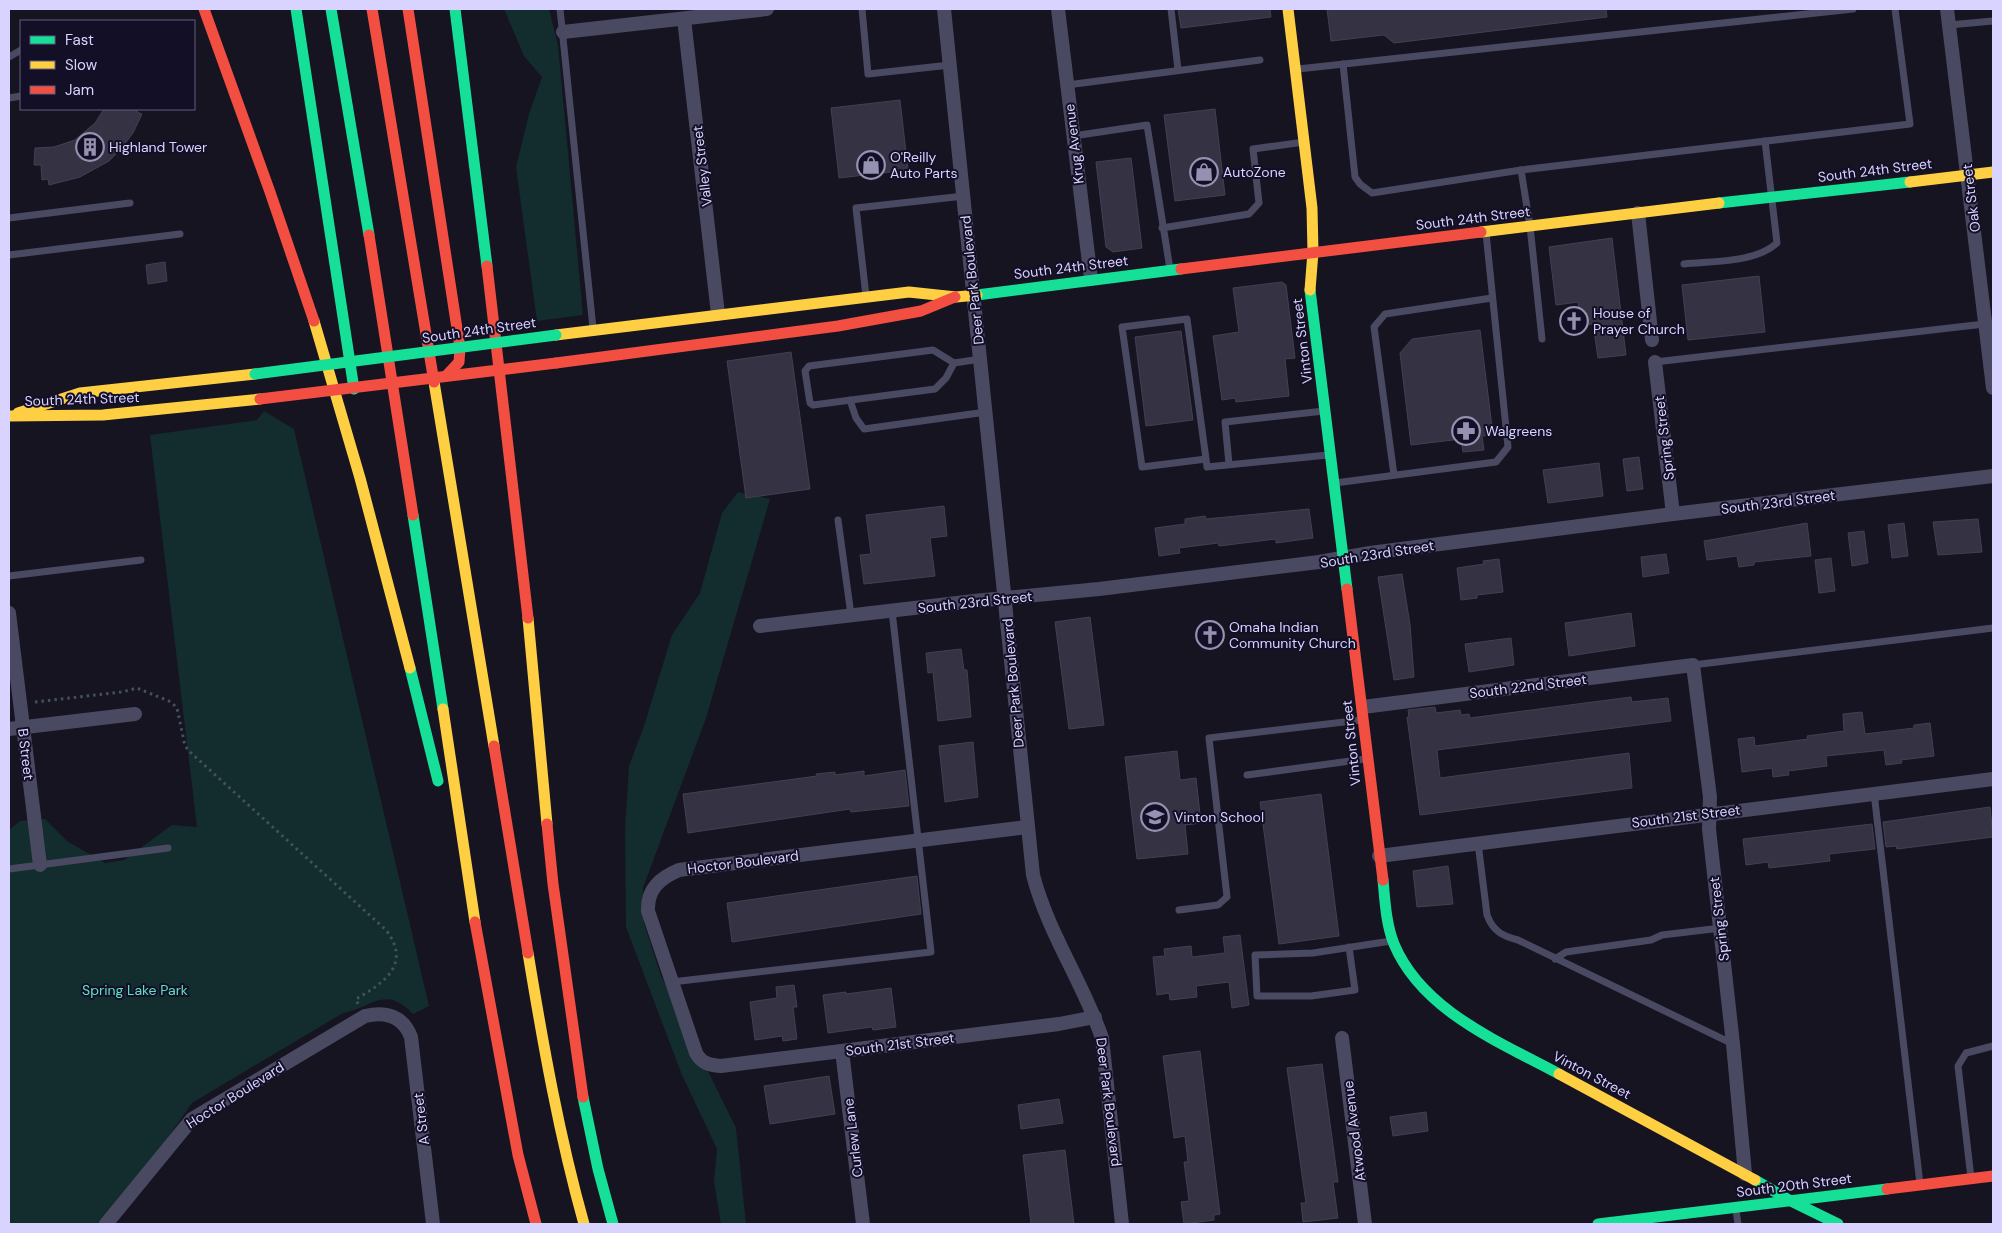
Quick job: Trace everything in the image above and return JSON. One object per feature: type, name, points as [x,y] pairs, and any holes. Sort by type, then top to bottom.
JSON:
[{"type":"main road","points":[[193,9],[241,108]]},
{"type":"main road","points":[[204,9],[241,108],[330,376],[389,586],[442,796]]},
{"type":"main road","points":[[296,9],[354,389]]},
{"type":"main road","points":[[331,9],[390,369],[478,939],[518,1154],[536,1224]]},
{"type":"main road","points":[[372,9],[543,1045],[569,1168],[584,1224]]},
{"type":"main road","points":[[408,9],[460,348],[459,362],[446,376]]},
{"type":"main road","points":[[454,9],[523,560],[553,884],[589,1132],[613,1224]]},
{"type":"main road","name":"Vinton Street","points":[[1288,9],[1312,208],[1313,252],[1310,288],[1379,856],[1392,941],[1398,956],[1449,1011],[1466,1024],[1745,1174],[1789,1200],[1838,1224]]},
{"type":"main road","name":"South 24th Street","points":[[9,416],[47,402],[80,393],[351,362],[718,314],[909,292],[956,297],[974,295],[1313,252],[1993,172]]},
{"type":"main road","name":"South 24th Street","points":[[9,416],[63,418],[118,415],[354,389],[838,326],[921,311],[956,297]]},
{"type":"main road","points":[[446,815],[478,939]]},
{"type":"main road","name":"South 20th Street","points":[[1598,1224],[1632,1222],[1789,1200],[1993,1176]]},
{"type":"street","points":[[563,32],[684,19],[740,10],[766,9]]},
{"type":"street","name":"Deer Park Boulevard","points":[[944,9],[1033,875],[1040,902],[1095,1017],[1106,1058],[1122,1224]]},
{"type":"street","name":"Krug Avenue","points":[[1058,9],[1091,279]]},
{"type":"street","name":"Oak Street","points":[[1947,9],[1968,174],[1990,323],[1993,388]]},
{"type":"street","name":"Valley Street","points":[[684,19],[718,314]]},
{"type":"street","points":[[1638,213],[1652,340]]},
{"type":"street","name":"Spring Street","points":[[1655,362],[1673,514]]},
{"type":"street","name":"South 23rd Street","points":[[760,626],[1118,587],[1673,514],[1993,476]]},
{"type":"street","name":"B Street","points":[[9,613],[19,704],[16,728],[40,865]]},
{"type":"street","name":"Spring Street","points":[[1693,664],[1710,797],[1708,829],[1721,928],[1745,1174]]},
{"type":"street","name":"South 22nd Street","points":[[1363,713],[1693,664]]},
{"type":"street","points":[[16,728],[135,714]]},
{"type":"street","name":"South 21st Street","points":[[1379,856],[1993,779]]},
{"type":"street","name":"Hoctor Boulevard","points":[[705,1064],[696,1054],[648,905],[652,890],[666,876],[679,870],[1027,827]]},
{"type":"street","name":"Hoctor Boulevard","points":[[106,1224],[192,1118],[365,1016],[378,1013],[398,1018]]},
{"type":"street","name":"South 21st Street","points":[[705,1064],[721,1066],[842,1052],[1059,1024],[1095,1017]]},
{"type":"street","name":"A Street","points":[[398,1018],[407,1028],[411,1037],[434,1224]]},
{"type":"street","name":"Atwood Avenue","points":[[1342,1038],[1365,1224]]},
{"type":"street","name":"Curlew Lane","points":[[842,1052],[864,1224]]},
{"type":"lane","points":[[560,9],[593,331]]},
{"type":"lane","points":[[862,9],[868,74],[950,65]]},
{"type":"lane","points":[[1171,9],[1178,70]]},
{"type":"lane","points":[[1295,69],[1853,9]]},
{"type":"lane","points":[[1343,64],[1356,177],[1360,184],[1372,193],[1521,170],[1910,124],[1895,9]]},
{"type":"lane","points":[[1949,25],[1993,21]]},
{"type":"lane","points":[[9,57],[20,51]]},
{"type":"lane","points":[[1067,85],[1260,60]]},
{"type":"lane","points":[[1073,136],[1147,125],[1170,270]]},
{"type":"lane","points":[[1162,228],[1249,214],[1259,203],[1253,148],[1304,142]]},
{"type":"lane","points":[[1684,264],[1739,258],[1768,252],[1777,243],[1765,142]]},
{"type":"lane","points":[[1521,170],[1530,226],[1542,339]]},
{"type":"lane","points":[[866,296],[856,208],[964,196]]},
{"type":"lane","points":[[9,218],[130,203]]},
{"type":"lane","points":[[1334,483],[1496,462],[1508,447],[1486,232]]},
{"type":"lane","points":[[9,255],[180,234]]},
{"type":"lane","points":[[1394,475],[1374,327],[1385,314],[1492,298]]},
{"type":"lane","points":[[1206,459],[1142,467],[1122,327],[1187,319],[1206,459],[1207,467],[1331,454]]},
{"type":"lane","points":[[1655,362],[1990,323]]},
{"type":"lane","points":[[954,362],[946,378],[935,389],[813,405],[810,403],[805,371],[809,366],[933,350],[954,362],[981,359]]},
{"type":"lane","points":[[850,400],[856,418],[864,429],[986,412]]},
{"type":"lane","points":[[1229,464],[1225,422],[1325,411]]},
{"type":"lane","points":[[838,520],[851,615]]},
{"type":"lane","points":[[9,576],[140,560]]},
{"type":"lane","points":[[672,982],[931,952],[892,611]]},
{"type":"lane","points":[[1693,664],[1993,628]]},
{"type":"lane","name":"South 22nd Street","points":[[1179,910],[1218,904],[1227,897],[1209,738],[1363,713]]},
{"type":"lane","points":[[1247,775],[1368,759]]},
{"type":"lane","points":[[1874,793],[1920,1184]]},
{"type":"lane","points":[[1478,843],[1487,915],[1491,926],[1503,936],[1518,940],[1733,1044]]},
{"type":"lane","points":[[9,869],[168,848]]},
{"type":"lane","points":[[1555,958],[1566,952],[1646,941],[1662,935],[1721,928]]},
{"type":"lane","points":[[1349,948],[1355,990],[1296,996],[1257,996],[1256,955],[1294,955],[1392,941]]},
{"type":"lane","points":[[1971,1178],[1958,1066],[1966,1052],[1993,1046]]},
{"type":"lane","points":[[1736,1207],[1738,1224]]},
{"type":"path","points":[[19,704],[122,692],[137,688],[171,702],[177,708],[185,746],[190,752],[386,930],[392,938],[396,956],[391,974],[384,982],[356,1000]]},
{"type":"green space","points":[[504,9],[549,9],[558,45],[583,315],[537,321],[516,167],[529,114],[542,77],[524,56]]},
{"type":"green space","name":"Spring Lake Park","points":[[264,411],[294,429],[429,1006],[413,1014],[403,1005],[387,999],[343,1013],[192,1103],[164,1143],[100,1224],[9,1224],[9,830],[20,821],[45,819],[67,841],[105,863],[124,860],[172,825],[197,827],[150,435],[257,420]]},
{"type":"green space","points":[[738,492],[770,499],[706,718],[643,888],[644,923],[661,976],[736,1128],[746,1224],[721,1224],[714,1182],[717,1149],[682,1075],[626,927],[625,829],[629,766],[644,726],[672,635],[700,593],[722,513]]},
{"type":"building","points":[[1178,9],[1270,9],[1271,17],[1181,28]]},
{"type":"building","points":[[1327,9],[1606,9],[1607,17],[1394,43],[1384,35],[1331,41]]},
{"type":"building","points":[[900,100],[908,170],[839,178],[831,108]]},
{"type":"building","points":[[1215,109],[1225,195],[1175,201],[1164,115]]},
{"type":"building","name":"Highland Tower","points":[[103,110],[138,110],[137,112],[142,114],[133,133],[109,161],[80,177],[49,185],[48,179],[42,180],[41,165],[34,165],[35,148],[54,147],[75,140],[95,123]]},
{"type":"building","points":[[1131,158],[1142,248],[1113,252],[1106,247],[1096,162]]},
{"type":"building","points":[[1612,238],[1626,355],[1598,358],[1593,324],[1581,325],[1578,302],[1556,305],[1549,247]]},
{"type":"building","points":[[165,262],[167,281],[148,284],[146,265]]},
{"type":"building","points":[[1759,276],[1765,332],[1688,340],[1682,285]]},
{"type":"building","points":[[1282,282],[1286,285],[1295,358],[1285,359],[1289,396],[1236,402],[1235,398],[1222,400],[1213,336],[1239,332],[1233,288]]},
{"type":"building","name":"Walgreens","points":[[1480,330],[1493,435],[1482,436],[1484,450],[1463,452],[1461,439],[1411,445],[1400,353],[1412,339]]},
{"type":"building","points":[[1181,331],[1193,420],[1146,426],[1135,337]]},
{"type":"building","points":[[791,352],[810,489],[746,498],[727,361]]},
{"type":"building","points":[[1639,457],[1643,489],[1627,491],[1623,459]]},
{"type":"building","points":[[1599,463],[1603,496],[1548,503],[1543,470]]},
{"type":"building","points":[[944,506],[947,536],[930,538],[935,576],[864,584],[860,555],[871,554],[866,515]]},
{"type":"building","points":[[1309,509],[1313,538],[1276,543],[1276,539],[1219,546],[1218,543],[1179,548],[1180,553],[1159,556],[1155,528],[1185,524],[1185,519],[1205,516],[1206,519]]},
{"type":"building","points":[[1978,519],[1982,552],[1938,555],[1933,522]]},
{"type":"building","points":[[1807,523],[1811,556],[1754,562],[1754,565],[1739,567],[1737,556],[1707,560],[1704,541]]},
{"type":"building","points":[[1904,523],[1908,556],[1892,558],[1888,525]]},
{"type":"building","points":[[1864,531],[1868,563],[1852,566],[1848,533]]},
{"type":"building","points":[[1666,554],[1669,573],[1643,577],[1641,557]]},
{"type":"building","points":[[1831,558],[1835,591],[1819,593],[1815,560]]},
{"type":"building","points":[[1499,559],[1503,592],[1477,595],[1477,598],[1461,600],[1457,568],[1484,564],[1483,561]]},
{"type":"building","points":[[1402,574],[1410,625],[1414,677],[1394,680],[1378,577]]},
{"type":"building","points":[[1631,613],[1635,646],[1569,656],[1565,623]]},
{"type":"building","points":[[1090,617],[1104,725],[1069,729],[1055,622]]},
{"type":"building","points":[[1511,638],[1514,665],[1469,672],[1465,644]]},
{"type":"building","points":[[961,649],[964,670],[967,670],[971,717],[938,721],[933,672],[928,673],[926,653]]},
{"type":"building","points":[[1631,697],[1632,702],[1668,698],[1671,721],[1437,750],[1440,778],[1629,753],[1632,788],[1420,815],[1407,717],[1409,717],[1408,710],[1435,707],[1436,713],[1460,710],[1461,715],[1469,714],[1470,718]]},
{"type":"building","points":[[1862,712],[1865,734],[1914,728],[1914,725],[1930,723],[1934,756],[1901,760],[1902,763],[1886,765],[1884,750],[1826,756],[1827,766],[1788,771],[1789,775],[1773,777],[1772,768],[1742,772],[1738,739],[1754,737],[1755,746],[1808,739],[1807,736],[1844,731],[1843,714]]},
{"type":"building","points":[[973,742],[978,797],[945,802],[939,746]]},
{"type":"building","points":[[1177,751],[1180,780],[1196,778],[1201,823],[1185,825],[1188,854],[1137,859],[1125,757]]},
{"type":"building","points":[[905,770],[909,806],[851,812],[850,809],[688,833],[683,794],[817,776],[816,774],[835,772],[835,775],[864,771],[864,776]]},
{"type":"building","points":[[1321,794],[1339,936],[1279,944],[1260,802]]},
{"type":"building","points":[[1990,807],[1993,837],[1897,849],[1896,846],[1886,847],[1883,822]]},
{"type":"building","points":[[1872,824],[1875,849],[1829,854],[1830,861],[1769,868],[1768,862],[1746,865],[1743,839]]},
{"type":"building","points":[[1448,866],[1453,904],[1417,907],[1413,871]]},
{"type":"building","points":[[917,876],[921,914],[732,942],[727,903]]},
{"type":"building","points":[[1240,935],[1249,1005],[1232,1008],[1229,982],[1196,986],[1197,997],[1170,1000],[1169,993],[1157,995],[1153,957],[1165,956],[1164,949],[1191,946],[1192,957],[1225,953],[1223,937]]},
{"type":"building","points":[[794,985],[797,1007],[793,1007],[797,1039],[783,1041],[782,1036],[755,1040],[750,1002],[777,998],[776,987]]},
{"type":"building","points":[[891,988],[896,1027],[873,1030],[872,1027],[828,1033],[823,995]]},
{"type":"building","points":[[1200,1051],[1220,1214],[1214,1215],[1214,1220],[1184,1224],[1181,1202],[1189,1201],[1184,1162],[1188,1162],[1185,1136],[1174,1138],[1163,1056]]},
{"type":"building","points":[[1322,1064],[1338,1182],[1333,1182],[1338,1218],[1303,1222],[1301,1203],[1306,1203],[1287,1068]]},
{"type":"building","points":[[829,1076],[835,1114],[770,1124],[764,1086]]},
{"type":"building","points":[[1059,1099],[1063,1123],[1021,1129],[1018,1105]]},
{"type":"building","points":[[1426,1112],[1428,1131],[1393,1136],[1390,1117]]},
{"type":"building","points":[[1065,1150],[1074,1224],[1031,1224],[1023,1155]]},
{"type":"traffic: fast","points":[[296,9],[354,389]]},
{"type":"traffic: fast","points":[[331,9],[369,235]]},
{"type":"traffic: fast","points":[[455,9],[487,266]]},
{"type":"traffic: fast","points":[[1719,203],[1910,182]]},
{"type":"traffic: fast","points":[[977,295],[1181,269]]},
{"type":"traffic: fast","points":[[1310,290],[1347,589]]},
{"type":"traffic: fast","points":[[255,374],[556,335]]},
{"type":"traffic: fast","points":[[413,515],[443,709]]},
{"type":"traffic: fast","points":[[410,668],[438,781]]},
{"type":"traffic: fast","points":[[1383,880],[1391,936],[1407,968],[1423,988],[1465,1022],[1559,1074]]},
{"type":"traffic: fast","points":[[583,1097],[598,1169],[613,1224]]},
{"type":"traffic: fast","points":[[1755,1180],[1789,1200],[1838,1224]]},
{"type":"traffic: fast","points":[[1598,1224],[1887,1189]]},
{"type":"traffic: slow","points":[[1288,9],[1312,208],[1313,252],[1310,290]]},
{"type":"traffic: slow","points":[[1910,182],[1993,172]]},
{"type":"traffic: slow","points":[[1481,232],[1719,203]]},
{"type":"traffic: slow","points":[[556,335],[909,292],[956,297],[977,295]]},
{"type":"traffic: slow","points":[[314,321],[360,478],[410,668]]},
{"type":"traffic: slow","points":[[18,413],[80,393],[255,374]]},
{"type":"traffic: slow","points":[[434,382],[494,746]]},
{"type":"traffic: slow","points":[[9,416],[103,415],[260,399]]},
{"type":"traffic: slow","points":[[528,618],[547,824]]},
{"type":"traffic: slow","points":[[443,709],[475,922]]},
{"type":"traffic: slow","points":[[528,953],[559,1123],[584,1224]]},
{"type":"traffic: slow","points":[[1559,1074],[1755,1180]]},
{"type":"traffic: jam","points":[[204,9],[314,321]]},
{"type":"traffic: jam","points":[[372,9],[434,382]]},
{"type":"traffic: jam","points":[[408,9],[460,348],[459,362],[446,376]]},
{"type":"traffic: jam","points":[[1181,269],[1481,232]]},
{"type":"traffic: jam","points":[[369,235],[413,515]]},
{"type":"traffic: jam","points":[[487,266],[528,618]]},
{"type":"traffic: jam","points":[[556,363],[838,326],[921,311],[955,297]]},
{"type":"traffic: jam","points":[[260,399],[556,363]]},
{"type":"traffic: jam","points":[[1347,589],[1383,880]]},
{"type":"traffic: jam","points":[[494,746],[528,953]]},
{"type":"traffic: jam","points":[[547,824],[553,884],[583,1097]]},
{"type":"traffic: jam","points":[[475,922],[518,1155],[536,1224]]},
{"type":"traffic: jam","points":[[1887,1189],[1993,1176]]},
{"type":"place","name":"Highland Tower","points":[[90,147]]},
{"type":"place","name":"O'Reilly Auto Parts","points":[[871,165]]},
{"type":"place","name":"AutoZone","points":[[1204,172]]},
{"type":"place","name":"House of Prayer Church","points":[[1574,321]]},
{"type":"place","name":"Walgreens","points":[[1466,431]]},
{"type":"place","name":"Omaha Indian Community Church","points":[[1210,635]]},
{"type":"place","name":"Vinton School","points":[[1155,817]]}]
